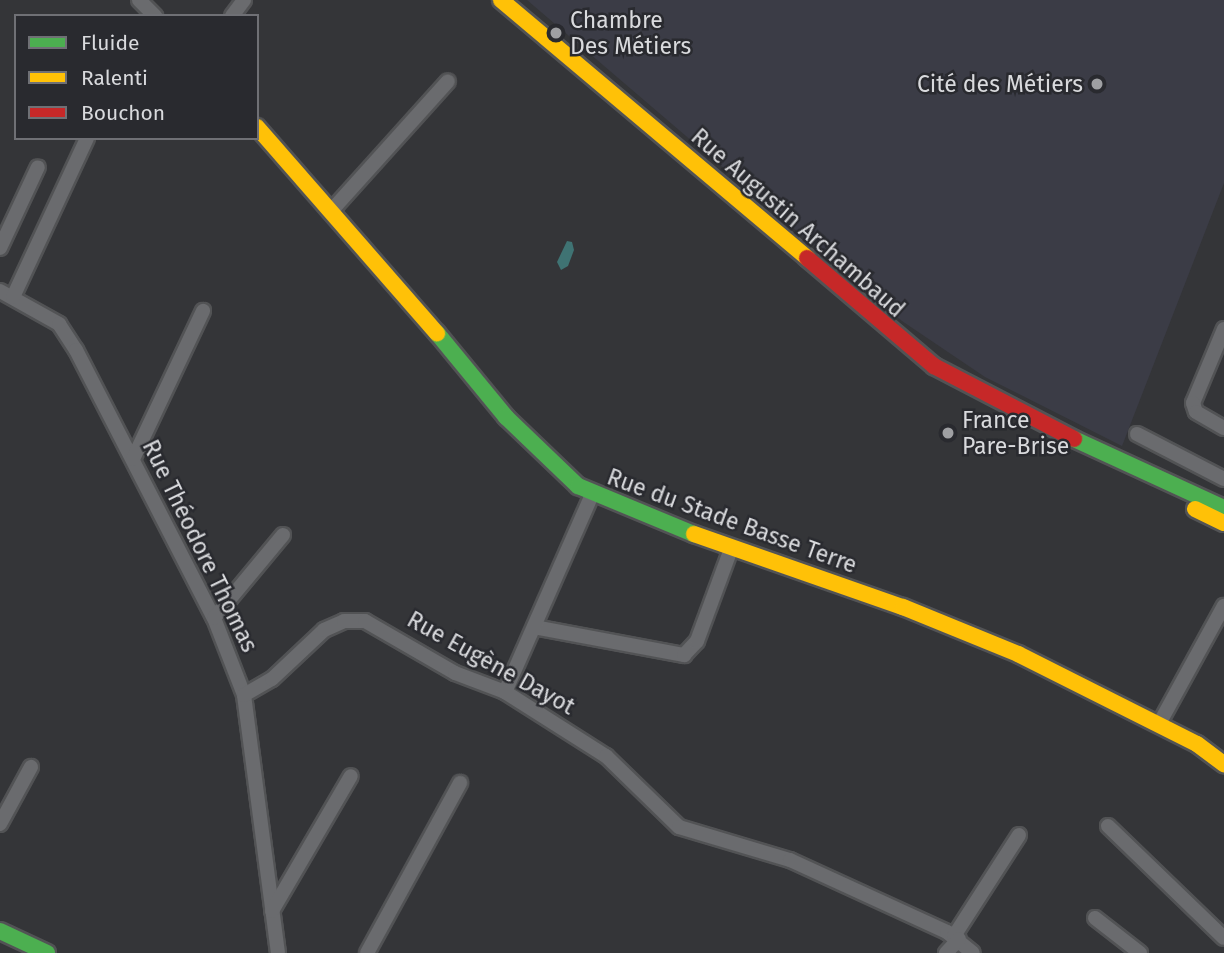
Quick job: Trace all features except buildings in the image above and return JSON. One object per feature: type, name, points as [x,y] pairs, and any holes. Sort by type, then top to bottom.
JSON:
[{"type":"street","points":[[139,0],[153,14]]},
{"type":"street","name":"Rue Augustin Archambaud","points":[[501,0],[892,334],[977,391],[1088,447],[1224,508]]},
{"type":"street","points":[[332,210],[447,81]]},
{"type":"street","name":"Rue du Stade Basse Terre","points":[[259,129],[332,210],[506,417],[566,477],[592,495],[731,549],[929,618],[1018,654],[1159,724],[1224,764]]},
{"type":"street","points":[[7,294],[86,140]]},
{"type":"street","points":[[0,248],[38,167]]},
{"type":"street","name":"Rue Théodore Thomas","points":[[7,294],[59,324],[133,459],[214,618],[244,695],[278,953]]},
{"type":"street","points":[[133,459],[202,311]]},
{"type":"street","points":[[1224,328],[1193,403],[1196,412],[1224,428]]},
{"type":"street","points":[[1137,434],[1224,479]]},
{"type":"street","name":"Rue Augustin Archambaud","points":[[1088,447],[1114,466],[1224,523]]},
{"type":"street","points":[[505,692],[592,495]]},
{"type":"street","points":[[214,618],[283,535]]},
{"type":"street","points":[[534,627],[684,655],[697,641],[731,549]]},
{"type":"street","points":[[1159,724],[1224,606]]},
{"type":"street","name":"Rue Eugène Dayot","points":[[244,695],[272,679],[324,630],[344,621],[365,621],[455,673],[505,692],[606,756],[679,827],[790,860],[956,938],[973,953]]},
{"type":"street","points":[[0,824],[31,767]]},
{"type":"street","points":[[272,911],[351,776]]},
{"type":"street","points":[[367,953],[460,783]]},
{"type":"street","points":[[1108,825],[1224,938]]},
{"type":"street","points":[[946,953],[1019,835]]},
{"type":"street","points":[[1095,918],[1140,953]]},
{"type":"street","points":[[0,931],[47,953]]},
{"type":"shaded area","points":[[527,0],[1224,0],[1224,183],[1122,446],[985,377],[902,321]]},
{"type":"water","points":[[567,241],[572,242],[574,250],[568,266],[561,270],[557,262]]},
{"type":"traffic: fast","points":[[437,333],[506,417],[578,486],[694,534]]},
{"type":"traffic: fast","points":[[1074,439],[1224,508]]},
{"type":"traffic: fast","points":[[0,931],[47,953]]},
{"type":"traffic: slow","points":[[501,0],[807,258]]},
{"type":"traffic: slow","points":[[259,129],[437,333]]},
{"type":"traffic: slow","points":[[1195,509],[1224,523]]},
{"type":"traffic: slow","points":[[694,534],[903,607],[1018,654],[1197,744],[1224,764]]},
{"type":"traffic: jam","points":[[807,258],[934,366],[1074,439]]},
{"type":"place","name":"Chambre Des Métiers","points":[[556,33]]},
{"type":"place","name":"Cité des Métiers","points":[[1097,84]]},
{"type":"place","name":"France Pare-Brise","points":[[948,433]]}]
